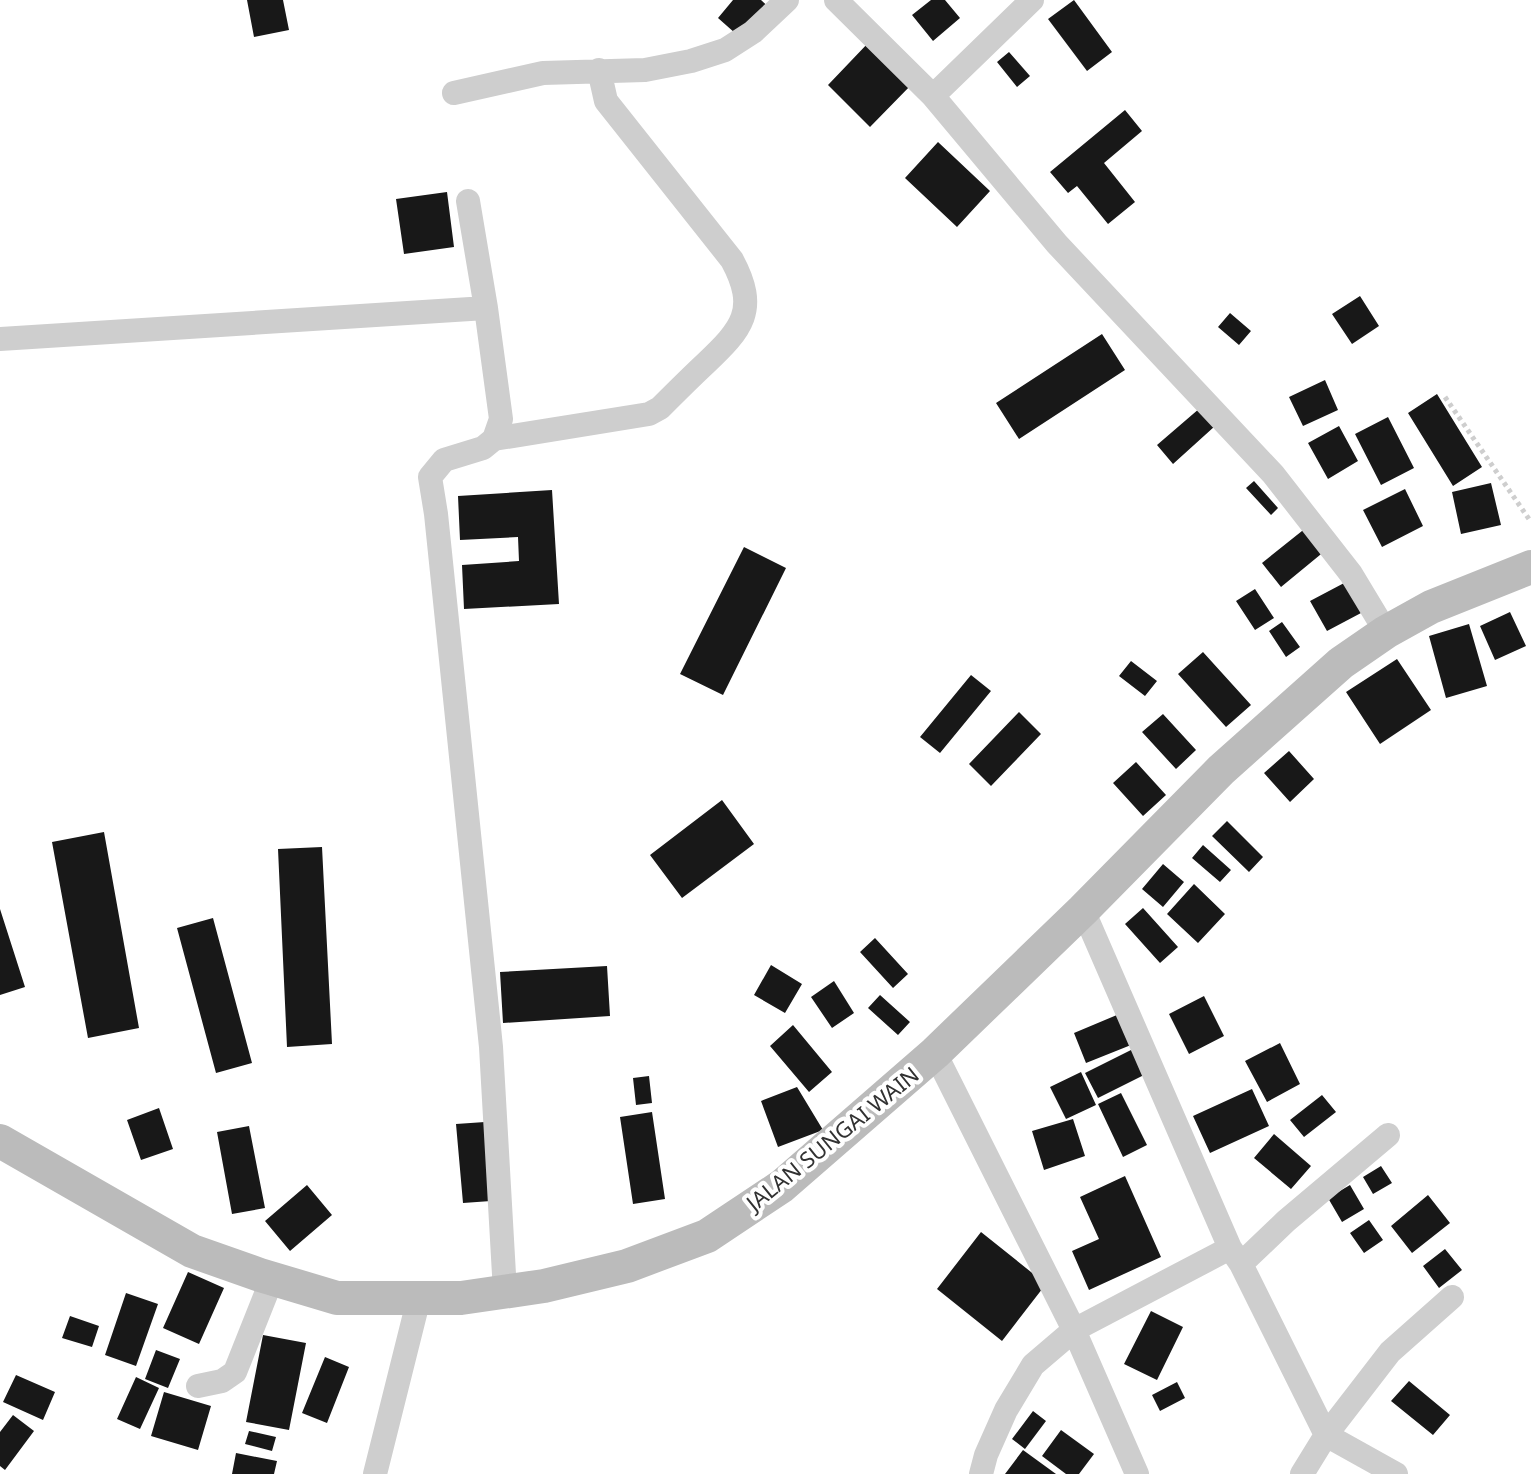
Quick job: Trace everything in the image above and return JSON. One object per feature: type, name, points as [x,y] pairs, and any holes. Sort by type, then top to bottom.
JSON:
[{"type":"street","points":[[454,93],[543,73],[645,70],[691,61],[725,50],[753,32],[787,0]]},
{"type":"street","points":[[836,0],[933,96],[1057,244],[1273,474],[1351,574],[1386,632]]},
{"type":"street","points":[[933,96],[1032,0]]},
{"type":"street","points":[[505,1292],[491,1047],[430,477],[444,460],[483,448],[494,439],[649,414],[660,408],[732,338],[743,317],[746,298],[741,276],[732,260],[606,101],[599,70]]},
{"type":"street","points":[[468,201],[501,419],[494,439]]},
{"type":"street","points":[[0,339],[486,308]]},
{"type":"street","name":"JALAN SUNGAI WAIN","points":[[0,1141],[192,1251],[337,1298],[461,1298],[544,1286],[627,1266],[707,1236],[782,1186],[935,1053],[1083,910],[1221,770],[1341,663],[1386,632],[1431,607],[1531,567]]},
{"type":"street","points":[[1083,910],[1235,1256],[1326,1435],[1396,1474]]},
{"type":"street","points":[[935,1053],[1074,1330],[1137,1474]]},
{"type":"street","points":[[981,1474],[1006,1410],[1033,1365],[1074,1330],[1235,1256],[1286,1221],[1388,1135]]},
{"type":"street","points":[[198,1386],[222,1381],[235,1372],[272,1279]]},
{"type":"street","points":[[1302,1474],[1326,1435],[1390,1352],[1452,1297]]},
{"type":"street","points":[[375,1474],[419,1298]]},
{"type":"path","points":[[1445,397],[1531,522]]},
{"type":"building","points":[[247,0],[283,0],[289,30],[254,37]]},
{"type":"building","points":[[733,0],[761,0],[772,10],[744,41],[718,18]]},
{"type":"building","points":[[931,0],[945,0],[960,18],[933,41],[912,15]]},
{"type":"building","points":[[1074,0],[1112,52],[1087,71],[1048,19]]},
{"type":"building","points":[[870,41],[913,83],[870,127],[828,85]]},
{"type":"building","points":[[1009,52],[1030,76],[1017,87],[997,62]]},
{"type":"building","points":[[1125,110],[1142,131],[1104,163],[1135,202],[1108,224],[1077,186],[1068,193],[1050,172]]},
{"type":"building","points":[[938,142],[990,191],[957,227],[905,178]]},
{"type":"building","points":[[447,192],[454,247],[404,254],[396,199]]},
{"type":"building","points":[[1360,296],[1379,326],[1352,344],[1332,314]]},
{"type":"building","points":[[1230,313],[1251,331],[1239,345],[1218,327]]},
{"type":"building","points":[[1102,334],[1125,370],[1019,439],[996,403]]},
{"type":"building","points":[[1325,380],[1338,410],[1303,426],[1289,397]]},
{"type":"building","points":[[1437,394],[1482,467],[1453,486],[1408,413]]},
{"type":"building","points":[[1200,408],[1215,426],[1173,464],[1157,445]]},
{"type":"building","points":[[1388,417],[1414,468],[1381,485],[1355,434]]},
{"type":"building","points":[[1339,426],[1358,461],[1328,479],[1308,443]]},
{"type":"building","points":[[1254,481],[1278,508],[1271,515],[1246,488]]},
{"type":"building","points":[[1491,483],[1501,525],[1461,534],[1452,492]]},
{"type":"building","points":[[1405,489],[1423,526],[1382,547],[1363,510]]},
{"type":"building","points":[[552,490],[559,604],[464,609],[462,565],[519,561],[518,537],[460,540],[458,496]]},
{"type":"building","points":[[1307,527],[1326,550],[1281,587],[1262,563]]},
{"type":"building","points":[[744,547],[786,568],[723,695],[680,674]]},
{"type":"building","points":[[1346,582],[1361,613],[1327,631],[1310,601]]},
{"type":"building","points":[[1255,589],[1274,618],[1255,630],[1236,601]]},
{"type":"building","points":[[1510,612],[1526,646],[1495,660],[1480,626]]},
{"type":"building","points":[[1282,622],[1300,647],[1286,657],[1269,631]]},
{"type":"building","points":[[1469,624],[1487,686],[1446,698],[1429,636]]},
{"type":"building","points":[[1203,652],[1251,705],[1226,727],[1178,674]]},
{"type":"building","points":[[1397,659],[1431,710],[1380,744],[1346,692]]},
{"type":"building","points":[[1131,661],[1157,681],[1145,696],[1119,676]]},
{"type":"building","points":[[971,675],[991,691],[940,753],[920,737]]},
{"type":"building","points":[[1019,712],[1041,734],[991,786],[969,764]]},
{"type":"building","points":[[1163,714],[1196,750],[1176,769],[1142,732]]},
{"type":"building","points":[[1289,751],[1314,779],[1290,802],[1264,773]]},
{"type":"building","points":[[1136,762],[1166,795],[1143,816],[1113,783]]},
{"type":"building","points":[[722,800],[754,844],[682,898],[650,855]]},
{"type":"building","points":[[1227,821],[1263,857],[1249,872],[1212,836]]},
{"type":"building","points":[[104,832],[139,1028],[88,1038],[52,842]]},
{"type":"building","points":[[1203,845],[1231,870],[1220,882],[1192,858]]},
{"type":"building","points":[[322,847],[332,1044],[287,1047],[278,849]]},
{"type":"building","points":[[1163,864],[1184,882],[1163,907],[1142,889]]},
{"type":"building","points":[[1194,884],[1225,914],[1198,943],[1167,914]]},
{"type":"building","points":[[1143,908],[1178,947],[1160,963],[1125,924]]},
{"type":"building","points":[[0,909],[25,987],[0,995]]},
{"type":"building","points":[[213,918],[252,1063],[216,1073],[177,928]]},
{"type":"building","points":[[875,938],[908,974],[893,988],[860,952]]},
{"type":"building","points":[[771,965],[802,984],[785,1013],[754,995]]},
{"type":"building","points":[[607,966],[610,1016],[503,1023],[500,972]]},
{"type":"building","points":[[834,981],[854,1013],[832,1028],[811,997]]},
{"type":"building","points":[[880,995],[910,1022],[898,1035],[868,1008]]},
{"type":"building","points":[[1204,996],[1224,1036],[1189,1054],[1169,1014]]},
{"type":"building","points":[[1124,1012],[1136,1043],[1086,1063],[1074,1033]]},
{"type":"building","points":[[793,1025],[832,1072],[809,1092],[770,1046]]},
{"type":"building","points":[[1280,1043],[1300,1084],[1267,1102],[1245,1061]]},
{"type":"building","points":[[1135,1048],[1148,1073],[1098,1098],[1085,1073]]},
{"type":"building","points":[[1081,1072],[1096,1105],[1066,1119],[1050,1087]]},
{"type":"building","points":[[649,1076],[652,1103],[636,1105],[633,1078]]},
{"type":"building","points":[[797,1087],[823,1130],[778,1147],[761,1101]]},
{"type":"building","points":[[1252,1089],[1269,1126],[1210,1153],[1193,1116]]},
{"type":"building","points":[[1121,1093],[1147,1145],[1123,1157],[1098,1104]]},
{"type":"building","points":[[1322,1095],[1336,1112],[1304,1137],[1290,1120]]},
{"type":"building","points":[[159,1108],[173,1149],[141,1160],[127,1120]]},
{"type":"building","points":[[652,1112],[665,1199],[633,1204],[620,1117]]},
{"type":"building","points":[[1073,1119],[1085,1156],[1044,1170],[1032,1131]]},
{"type":"building","points":[[485,1122],[491,1201],[463,1203],[456,1124]]},
{"type":"building","points":[[249,1126],[265,1208],[232,1214],[217,1132]]},
{"type":"building","points":[[1274,1134],[1311,1166],[1291,1189],[1254,1158]]},
{"type":"building","points":[[1381,1166],[1392,1183],[1373,1194],[1363,1177]]},
{"type":"building","points":[[1125,1176],[1161,1257],[1089,1290],[1072,1251],[1099,1239],[1080,1197]]},
{"type":"building","points":[[307,1185],[332,1215],[290,1251],[265,1221]]},
{"type":"building","points":[[1350,1185],[1364,1209],[1342,1222],[1328,1198]]},
{"type":"building","points":[[1428,1195],[1450,1223],[1412,1253],[1391,1226]]},
{"type":"building","points":[[1369,1220],[1383,1240],[1364,1253],[1350,1233]]},
{"type":"building","points":[[981,1232],[1046,1284],[1002,1341],[937,1289]]},
{"type":"building","points":[[1445,1249],[1462,1270],[1439,1288],[1423,1266]]},
{"type":"building","points":[[188,1272],[224,1288],[199,1344],[163,1328]]},
{"type":"building","points":[[126,1293],[158,1304],[136,1366],[105,1355]]},
{"type":"building","points":[[1151,1311],[1183,1327],[1157,1380],[1124,1364]]},
{"type":"building","points":[[70,1316],[99,1326],[92,1347],[62,1338]]},
{"type":"building","points":[[263,1335],[306,1343],[289,1430],[246,1422]]},
{"type":"building","points":[[156,1350],[180,1359],[168,1388],[145,1379]]},
{"type":"building","points":[[325,1357],[349,1367],[327,1423],[302,1413]]},
{"type":"building","points":[[16,1375],[55,1392],[43,1420],[3,1402]]},
{"type":"building","points":[[136,1377],[159,1388],[140,1429],[117,1419]]},
{"type":"building","points":[[1409,1381],[1450,1415],[1433,1435],[1391,1401]]},
{"type":"building","points":[[1177,1382],[1185,1398],[1160,1411],[1152,1395]]},
{"type":"building","points":[[164,1392],[211,1406],[198,1450],[151,1436]]},
{"type":"building","points":[[1033,1411],[1046,1421],[1025,1449],[1012,1439]]},
{"type":"building","points":[[13,1415],[34,1431],[5,1470],[0,1466],[0,1432]]},
{"type":"building","points":[[1061,1430],[1094,1454],[1079,1474],[1066,1474],[1042,1456]]},
{"type":"building","points":[[249,1431],[276,1437],[272,1451],[245,1444]]},
{"type":"building","points":[[1023,1450],[1056,1474],[1005,1474]]},
{"type":"building","points":[[236,1453],[277,1461],[274,1474],[232,1474]]}]
